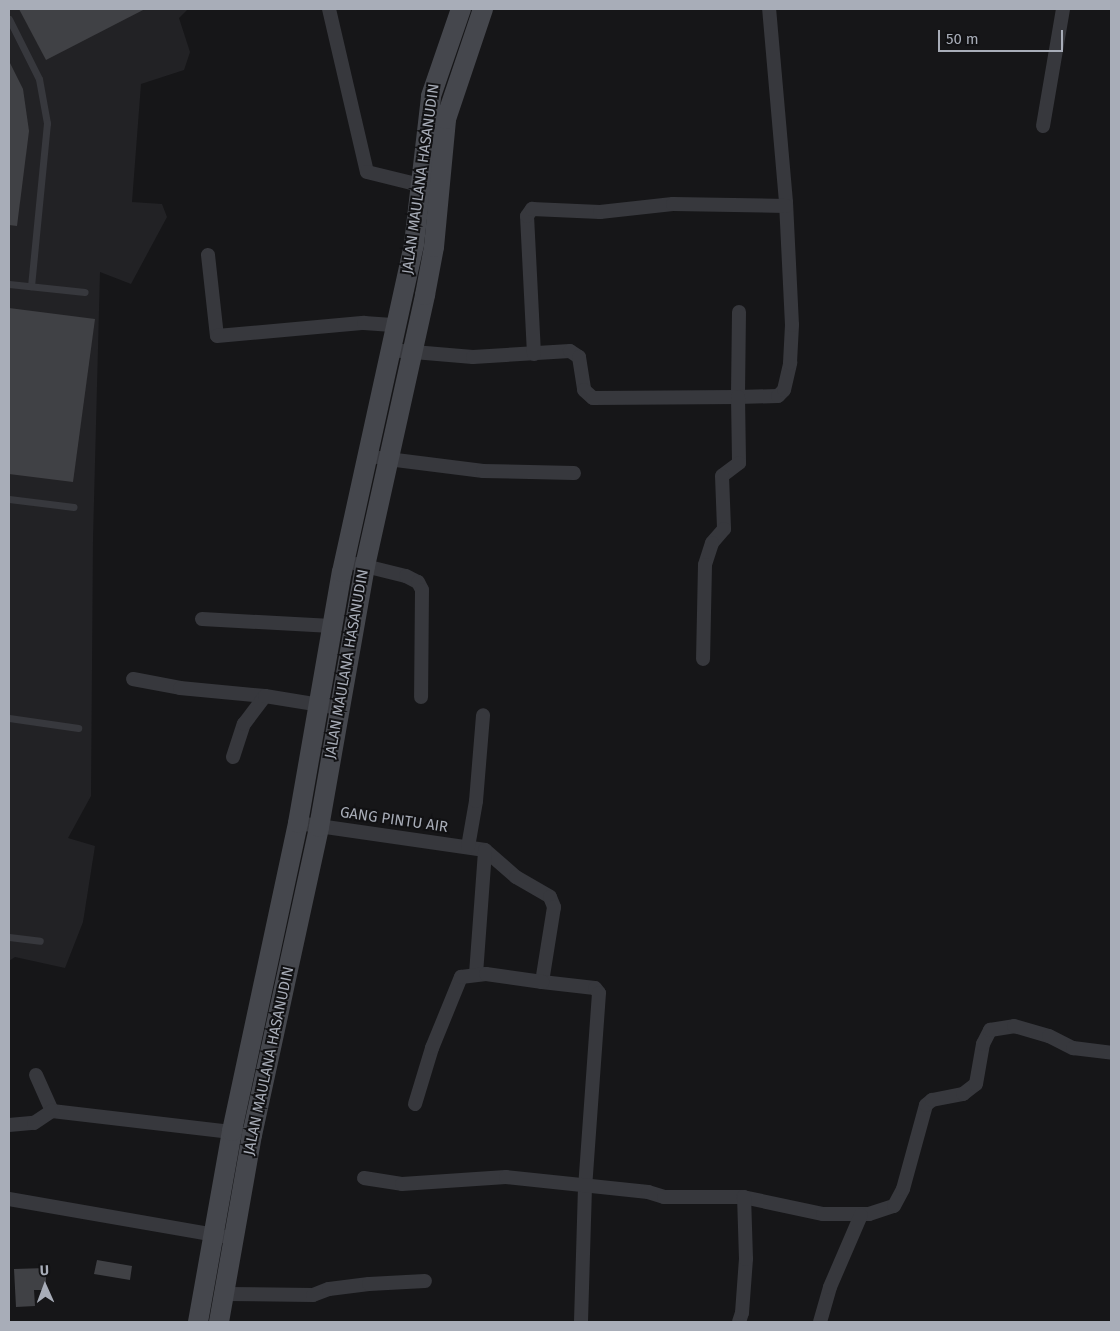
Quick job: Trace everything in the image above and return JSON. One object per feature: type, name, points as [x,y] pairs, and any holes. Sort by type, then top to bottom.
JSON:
[{"type":"street","points":[[329,9],[342,54],[367,172],[420,185]]},
{"type":"street","points":[[390,350],[473,358],[575,352],[579,357],[584,390],[593,398],[774,398],[784,390],[792,325],[786,206],[770,9]]},
{"type":"street","points":[[1043,126],[1063,9]]},
{"type":"street","name":"JALAN MAULANA HASANUDIN","points":[[198,1322],[209,1234],[298,823],[313,704],[326,626],[344,561],[414,244],[420,185],[430,165],[455,85],[471,12]]},
{"type":"street","name":"JALAN MAULANA HASANUDIN","points":[[219,1322],[252,1135],[319,827],[338,708],[365,566],[434,247],[430,165]]},
{"type":"street","points":[[534,354],[527,216],[532,209],[600,212],[673,204],[786,206]]},
{"type":"street","points":[[414,244],[434,247]]},
{"type":"street","points":[[208,255],[217,336],[364,323],[396,325]]},
{"type":"street","points":[[703,659],[706,565],[712,543],[724,529],[722,476],[739,463],[738,312]]},
{"type":"street","points":[[367,456],[483,471],[574,473]]},
{"type":"street","points":[[344,561],[406,576],[418,582],[422,590],[421,696]]},
{"type":"street","points":[[202,619],[301,623],[326,626]]},
{"type":"street","points":[[133,679],[180,688],[272,697],[338,708]]},
{"type":"street","points":[[233,757],[244,724],[272,697]]},
{"type":"street","points":[[468,847],[476,801],[483,715]]},
{"type":"street","name":"GANG PINTU AIR","points":[[298,823],[485,850]]},
{"type":"street","points":[[476,974],[485,850]]},
{"type":"street","points":[[485,850],[516,877],[540,889],[552,902],[554,907],[542,982]]},
{"type":"street","points":[[415,1104],[456,983],[461,978],[476,974],[595,988],[598,993],[585,1187],[581,1322]]},
{"type":"street","points":[[364,1178],[402,1184],[506,1178],[648,1192],[664,1197],[744,1198],[823,1214],[861,1215],[894,1206],[903,1189],[926,1105],[932,1100],[963,1094],[976,1084],[983,1044],[990,1030],[1014,1026],[1041,1033],[1073,1048],[1111,1052]]},
{"type":"street","points":[[36,1075],[52,1112]]},
{"type":"street","points":[[9,1126],[34,1123],[52,1112],[209,1132],[232,1131],[252,1135]]},
{"type":"street","points":[[739,1322],[746,1259],[744,1198]]},
{"type":"street","points":[[9,1199],[234,1238]]},
{"type":"street","points":[[820,1322],[830,1287],[861,1215]]},
{"type":"street","points":[[224,1294],[313,1295],[329,1289],[370,1284],[425,1281]]},
{"type":"lane","points":[[9,19],[39,79],[47,123],[31,286]]},
{"type":"lane","points":[[9,284],[85,292]]},
{"type":"lane","points":[[9,499],[74,507]]},
{"type":"lane","points":[[9,718],[78,728]]},
{"type":"lane","points":[[9,937],[40,941]]},
{"type":"shaded area","points":[[9,9],[188,9],[179,18],[190,52],[184,70],[141,84],[132,202],[162,204],[167,217],[131,284],[100,272],[93,539],[91,796],[68,838],[95,846],[83,922],[65,968],[15,957],[9,961]]},
{"type":"building","points":[[19,9],[145,9],[46,60]]},
{"type":"building","points":[[9,61],[23,89],[29,131],[17,226],[9,225]]},
{"type":"building","points":[[9,308],[95,319],[73,482],[9,474]]},
{"type":"building","points":[[97,1260],[132,1266],[130,1280],[94,1274]]},
{"type":"building","points":[[46,1268],[46,1290],[34,1290],[35,1306],[16,1307],[14,1269]]}]
